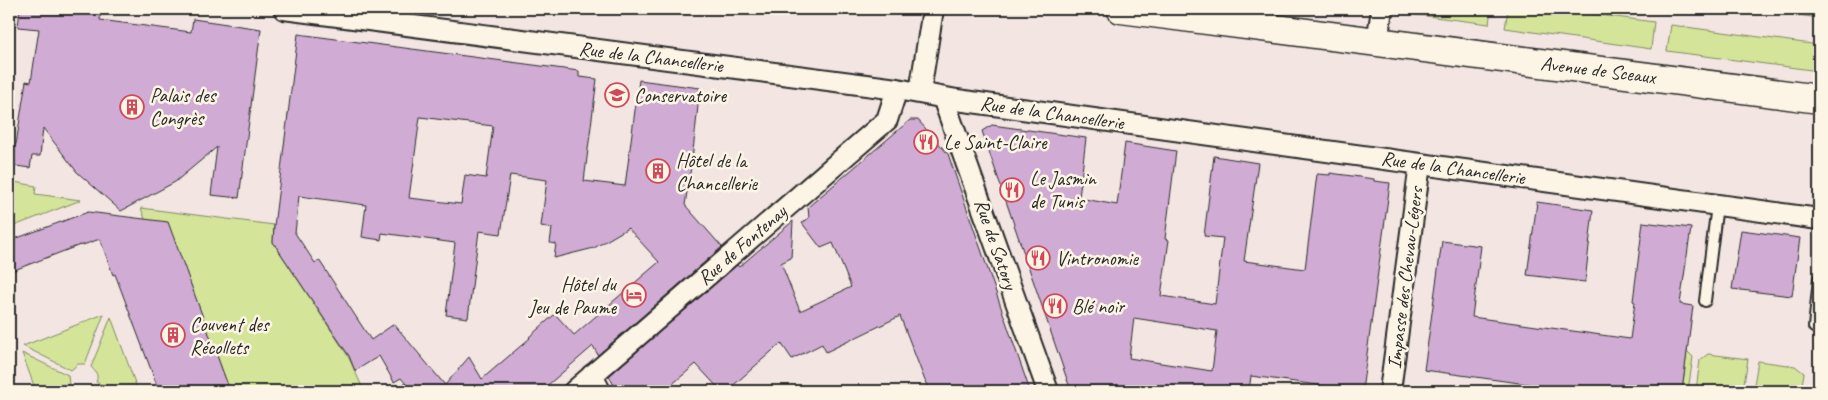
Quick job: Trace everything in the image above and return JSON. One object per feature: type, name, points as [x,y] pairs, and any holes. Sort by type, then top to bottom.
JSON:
[{"type":"street","name":"Rue de la Chancellerie","points":[[284,9],[920,92],[943,98],[1819,219]]},
{"type":"street","points":[[920,92],[933,9]]},
{"type":"street","name":"Avenue de Sceaux","points":[[1121,9],[1819,99]]},
{"type":"street","points":[[1376,42],[1382,9]]},
{"type":"street","name":"Rue de Fontenay","points":[[574,391],[596,383],[887,120],[897,89]]},
{"type":"street","name":"Rue de Satory","points":[[943,98],[1048,391]]},
{"type":"street","name":"Impasse des Chevau-Légers","points":[[1390,391],[1420,164]]},
{"type":"lane","points":[[1705,301],[1717,205]]},
{"type":"lane","points":[[1814,327],[1819,279]]},
{"type":"green space","points":[[1389,9],[1491,9],[1489,24],[1388,11]]},
{"type":"green space","points":[[1508,9],[1555,9],[1654,22],[1651,49],[1505,28]]},
{"type":"green space","points":[[1756,9],[1819,9],[1819,18]]},
{"type":"green space","points":[[1671,25],[1819,45],[1819,71],[1667,51]]},
{"type":"green space","points":[[9,181],[36,186],[35,194],[81,200],[9,228]]},
{"type":"green space","points":[[141,208],[274,225],[273,242],[348,356],[364,391],[230,391],[186,272],[145,219]]},
{"type":"green space","points":[[104,314],[85,364],[78,364],[71,370],[23,346]]},
{"type":"green space","points":[[111,317],[138,391],[114,391],[96,382],[96,374],[91,367]]},
{"type":"green space","points":[[1687,351],[1693,357],[1688,391],[1682,391]]},
{"type":"green space","points":[[22,353],[68,375],[69,385],[74,391],[36,391]]},
{"type":"green space","points":[[1708,354],[1748,359],[1743,390],[1696,390],[1700,360]]},
{"type":"green space","points":[[1758,361],[1795,366],[1804,373],[1801,391],[1753,391]]},
{"type":"building","name":"Palais des Congrès","points":[[20,9],[101,9],[100,20],[191,32],[193,19],[261,29],[239,198],[211,195],[217,147],[175,182],[121,211],[77,172],[43,128],[40,156],[32,156],[30,168],[9,165],[9,143],[16,144],[26,81],[31,82],[39,29],[18,27]]},
{"type":"building","points":[[298,34],[579,71],[579,77],[597,79],[584,181],[625,186],[639,80],[700,88],[685,205],[722,247],[598,355],[593,346],[541,391],[412,391],[401,378],[394,382],[379,356],[355,371],[349,356],[273,242]],"holes":[[[420,117],[493,126],[486,178],[465,175],[461,204],[409,198]],[[510,175],[547,180],[541,226],[552,228],[550,243],[556,244],[554,258],[594,248],[628,228],[659,262],[574,335],[555,314],[482,379],[469,357],[445,385],[394,324],[371,340],[319,260],[315,263],[295,233],[299,196],[366,205],[362,237],[381,240],[382,233],[455,243],[446,315],[468,318],[479,231],[501,234]]]},
{"type":"building","points":[[910,120],[918,120],[948,154],[1030,391],[929,391],[900,316],[826,352],[822,344],[792,359],[781,343],[727,391],[721,391],[696,364],[669,387],[667,391],[617,391],[609,376],[737,265],[739,267],[793,221],[791,258],[781,263],[800,311],[851,287],[833,243],[821,248],[802,223],[809,218],[808,207]]},
{"type":"building","points":[[992,125],[1086,138],[1079,198],[1117,205],[1125,143],[1176,151],[1165,239],[1169,240],[1161,296],[1215,304],[1223,238],[1204,236],[1214,156],[1258,163],[1244,261],[1305,269],[1317,174],[1330,175],[1330,173],[1390,183],[1362,391],[1251,376],[1249,391],[1071,391],[982,131]],"holes":[[[1134,318],[1217,331],[1212,371],[1129,358]]]},
{"type":"building","points":[[1537,202],[1593,210],[1585,282],[1527,275]]},
{"type":"building","name":"Couvent des Récollets","points":[[88,212],[168,222],[230,391],[159,391],[100,239],[9,272],[9,241]]},
{"type":"building","points":[[1643,222],[1691,228],[1680,304],[1693,306],[1682,391],[1578,391],[1424,370],[1442,241],[1481,246],[1472,317],[1630,339]]},
{"type":"building","points":[[1741,230],[1800,238],[1792,296],[1732,289]]},
{"type":"place","name":"Conservatoire","points":[[617,95]]},
{"type":"place","name":"Palais des Congrès","points":[[132,107]]},
{"type":"place","name":"Le Saint-Claire","points":[[926,142]]},
{"type":"place","name":"Hôtel de la Chancellerie","points":[[658,171]]},
{"type":"place","name":"Le Jasmin de Tunis","points":[[1012,190]]},
{"type":"place","name":"Vintronomie","points":[[1038,258]]},
{"type":"place","name":"Hôtel du Jeu de Paume","points":[[634,295]]},
{"type":"place","name":"Blé noir","points":[[1055,306]]},
{"type":"place","name":"Couvent des Récollets","points":[[173,335]]}]
